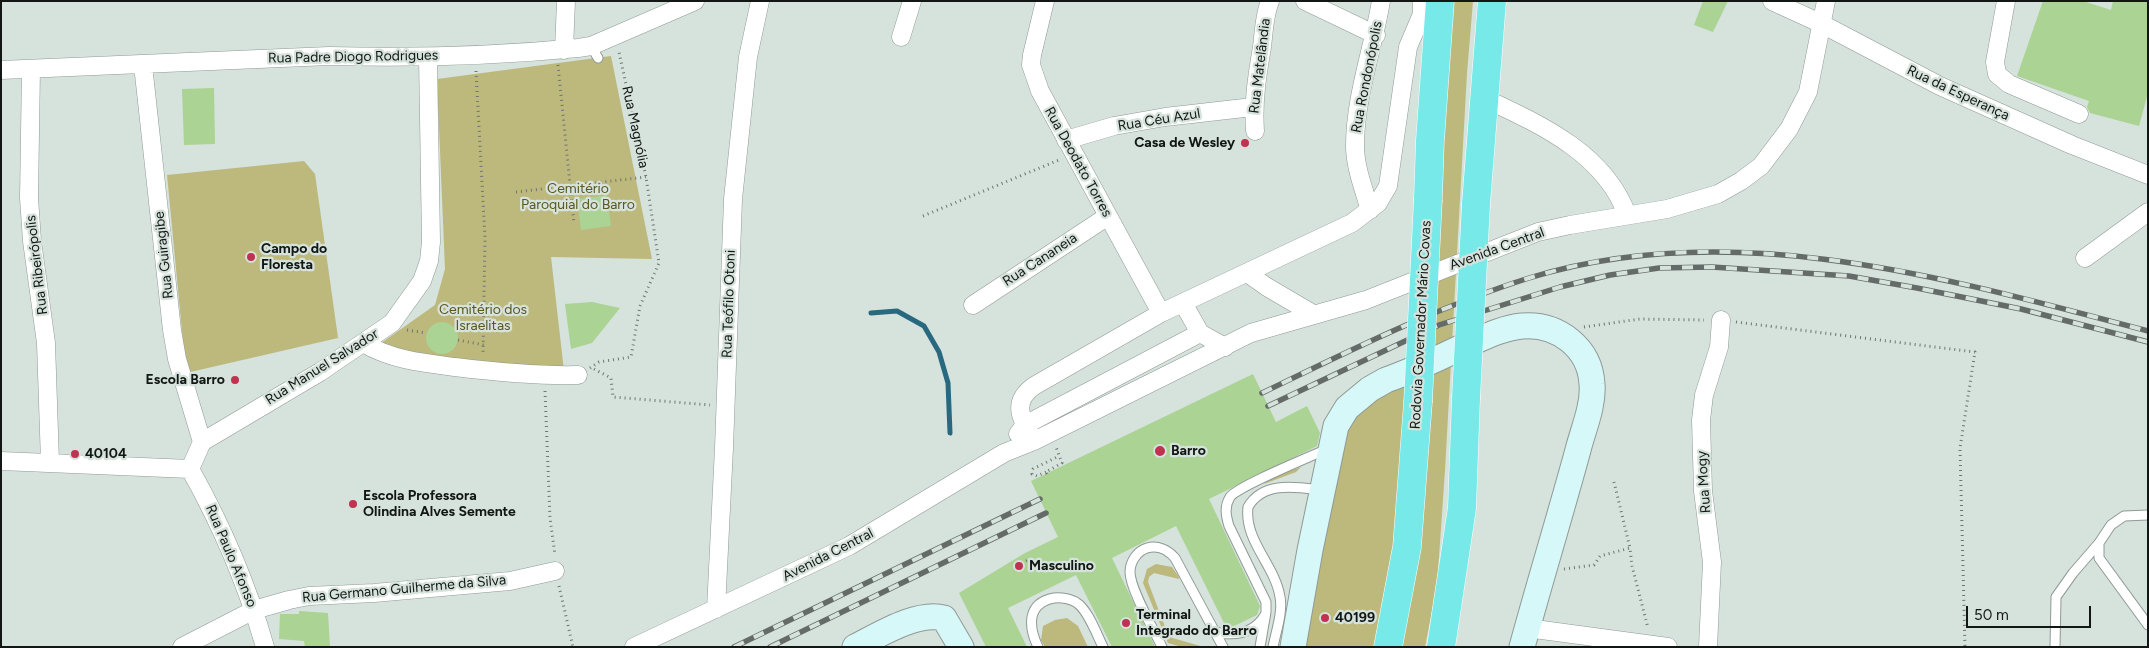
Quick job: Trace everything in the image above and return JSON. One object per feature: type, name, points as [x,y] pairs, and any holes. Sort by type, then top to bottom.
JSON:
[{"type":"highway","points":[[1441,647],[1462,508],[1476,204],[1492,1]]},
{"type":"highway","points":[[1490,29],[1503,1]]},
{"type":"highway","name":"Rodovia Governador Mário Covas","points":[[1388,647],[1407,547],[1418,402],[1430,141],[1428,5]]},
{"type":"street","points":[[561,56],[566,1]]},
{"type":"street","name":"Rua Padre Diogo Rodrigues","points":[[1,70],[329,56],[561,56],[595,52],[615,34],[695,1]]},
{"type":"street","name":"Rua Teófilo Otoni","points":[[716,609],[726,407],[733,199],[748,57],[760,1]]},
{"type":"street","points":[[901,36],[912,1]]},
{"type":"street","name":"Rua Deodato Torres","points":[[1045,1],[1035,38],[1032,65],[1040,92],[1161,314]]},
{"type":"street","name":"Rua Matelândia","points":[[1255,131],[1253,107],[1266,16],[1270,1]]},
{"type":"street","points":[[1306,1],[1376,35]]},
{"type":"street","name":"Rua Rondonópolis","points":[[1370,210],[1355,148],[1360,98],[1376,35],[1381,1]]},
{"type":"street","name":"Rua da Esperança","points":[[1772,1],[1940,86],[2072,145],[2148,175]]},
{"type":"street","name":"Avenida Central","points":[[639,644],[849,546],[1004,453],[1034,441],[1251,333],[1366,300],[1538,232],[1667,209],[1718,194],[1741,181],[1761,166],[1789,130],[1808,92],[1826,1]]},
{"type":"street","points":[[2006,1],[1994,62],[1996,74],[2009,84],[2079,114]]},
{"type":"street","points":[[1034,441],[1025,425],[1019,407],[1026,392],[1161,314],[1352,223],[1370,210],[1384,194],[1388,186],[1408,47],[1428,5]]},
{"type":"street","name":"Rua Manuel Salvador","points":[[202,442],[320,372],[392,323],[422,281],[429,261],[431,242],[428,56]]},
{"type":"street","name":"Rua Guiragibe","points":[[143,65],[172,330],[177,359],[202,442]]},
{"type":"street","name":"Rua Ribeirópolis","points":[[31,69],[29,198],[32,241],[46,343],[50,462]]},
{"type":"street","points":[[1484,98],[1563,138],[1585,157],[1616,191],[1627,215]]},
{"type":"street","name":"Rua Céu Azul","points":[[1070,147],[1114,126],[1165,117],[1253,107]]},
{"type":"street","points":[[2085,258],[2148,212]]},
{"type":"street","name":"Rua Cananeia","points":[[973,305],[1108,216]]},
{"type":"street","points":[[1247,273],[1313,314]]},
{"type":"street","points":[[1183,303],[1200,333],[1225,347]]},
{"type":"street","name":"Rua Mogy","points":[[1708,647],[1712,562],[1703,491],[1701,420],[1704,395],[1719,347],[1721,320]]},
{"type":"street","points":[[1293,647],[1331,446],[1336,426],[1347,408],[1370,389],[1386,380],[1488,335],[1512,327],[1533,326],[1548,328],[1570,338],[1580,350],[1590,372],[1592,396],[1524,638],[1660,646]]},
{"type":"street","name":"Avenida Central","points":[[1004,453],[1025,425],[1200,333]]},
{"type":"street","points":[[363,344],[388,356],[482,370],[544,376],[584,371]]},
{"type":"street","points":[[1,460],[190,469],[202,442]]},
{"type":"street","name":"Rua Paulo Afonso","points":[[190,469],[215,513],[254,610],[265,647]]},
{"type":"street","name":"Rua Germano Guilherme da Silva","points":[[182,647],[254,610],[309,596],[374,593],[510,580],[555,572]]},
{"type":"street","points":[[855,647],[923,616],[935,616],[944,618],[961,647]]},
{"type":"lane","points":[[1260,647],[1266,602],[1229,526],[1226,516],[1226,505],[1236,490],[1331,446]]},
{"type":"lane","points":[[1273,647],[1281,598],[1273,576],[1249,530],[1248,507],[1260,495],[1274,488],[1286,486],[1322,490]]},
{"type":"lane","points":[[2055,647],[2056,597],[2073,573],[2099,544],[2111,525],[2124,516],[2148,515]]},
{"type":"lane","points":[[2099,544],[2099,558],[2148,625]]},
{"type":"lane","points":[[1162,647],[1136,590],[1130,572],[1131,564],[1140,552],[1147,548],[1163,549],[1175,558],[1223,647]]},
{"type":"lane","points":[[1038,647],[1031,633],[1033,612],[1044,601],[1059,598],[1077,602],[1084,609],[1103,647]]},
{"type":"lane","points":[[1215,632],[1233,635],[1242,633],[1257,625],[1266,612]]},
{"type":"path","name":"Rua Magnólia","points":[[584,371],[599,362],[632,357],[640,306],[659,263],[646,177],[615,34]]},
{"type":"path","points":[[475,55],[485,238],[482,370]]},
{"type":"path","points":[[561,56],[574,224]]},
{"type":"path","points":[[923,216],[1070,147]]},
{"type":"path","points":[[516,192],[570,184],[646,177]]},
{"type":"path","points":[[1570,338],[1586,325],[1640,320],[1721,320],[1975,352],[1960,448],[1965,647]]},
{"type":"path","points":[[458,340],[484,345]]},
{"type":"path","points":[[584,371],[611,378],[613,397],[726,407]]},
{"type":"path","points":[[544,376],[550,518],[555,572],[573,647]]},
{"type":"path","points":[[1059,456],[1062,462],[1046,473],[1037,476],[1032,474],[1033,469],[1059,456]]},
{"type":"path","points":[[1614,482],[1630,548],[1632,566],[1660,646]]},
{"type":"path","points":[[1544,571],[1594,565],[1600,556],[1630,548]]},
{"type":"green space","points":[[1447,1],[1473,1],[1467,73],[1437,586],[1425,647],[1395,647]]},
{"type":"green space","points":[[611,56],[652,259],[551,257],[564,371],[439,363],[377,346],[435,305],[445,269],[437,79]]},
{"type":"green space","name":"Campo do Floresta","points":[[304,161],[315,174],[338,338],[186,373],[167,175]]},
{"type":"green space","points":[[1413,370],[1412,462],[1382,647],[1304,647],[1312,558],[1349,418]]},
{"type":"green space","points":[[1301,467],[1296,472],[1264,484],[1272,477]]},
{"type":"green space","points":[[1156,564],[1172,567],[1179,577],[1179,579],[1154,573],[1149,577],[1148,582],[1169,637],[1204,647],[1182,647],[1168,643],[1143,583],[1147,569]]},
{"type":"green space","points":[[1067,618],[1078,626],[1088,647],[1045,647],[1041,640],[1043,626],[1055,620]]},
{"type":"building","points":[[1703,1],[1728,1],[1713,32],[1694,25]]},
{"type":"building","points":[[2043,1],[2083,1],[2111,10],[2113,1],[2148,1],[2148,93],[2139,126],[2090,113],[2087,107],[2089,101],[2017,76]]},
{"type":"building","points":[[214,88],[215,144],[184,145],[182,89]]},
{"type":"building","points":[[607,195],[611,226],[581,230],[577,199]]},
{"type":"building","points":[[592,302],[620,308],[592,343],[571,349],[565,304]]},
{"type":"building","points":[[442,322],[448,323],[453,327],[457,332],[457,344],[453,349],[448,353],[442,354],[436,353],[431,349],[427,344],[426,338],[427,332],[431,327],[436,323]]},
{"type":"building","points":[[1253,374],[1276,422],[1307,406],[1320,433],[1317,446],[1209,499],[1260,606],[1257,615],[1232,627],[1226,627],[1176,526],[1112,558],[1155,647],[1112,647],[1076,575],[1008,608],[1027,647],[986,647],[959,593],[1025,553],[1058,537],[1031,481]]},
{"type":"building","points":[[299,611],[328,613],[330,647],[305,647],[304,641],[279,639],[280,614],[299,614]]},
{"type":"waterway","points":[[871,313],[897,311],[924,326],[939,352],[948,383],[950,433]]},
{"type":"railway","points":[[1262,393],[1427,316],[1529,278],[1606,260],[1684,252],[1762,253],[1841,261],[1919,275],[1996,292],[2148,331]]},
{"type":"railway","points":[[1268,406],[1439,325],[1560,287],[1610,275],[1659,268],[1712,267],[1849,276],[2021,309],[2148,342]]},
{"type":"railway","points":[[734,647],[1040,499]]},
{"type":"railway","points":[[770,647],[1046,513]]},
{"type":"place","name":"Casa de Wesley","points":[[1245,143]]},
{"type":"place","name":"Campo do Floresta","points":[[251,257]]},
{"type":"place","name":"Escola Barro","points":[[235,380]]},
{"type":"place","name":"Barro","points":[[1160,451]]},
{"type":"place","name":"40104","points":[[75,454]]},
{"type":"place","name":"Escola Professora Olindina Alves Semente","points":[[353,504]]},
{"type":"place","name":"Masculino","points":[[1019,566]]},
{"type":"place","name":"40199","points":[[1325,618]]},
{"type":"place","name":"Terminal Integrado do Barro","points":[[1126,623]]},
{"type":"park label","name":"Cemitério Paroquial do Barro","points":[[578,197]]},
{"type":"park label","name":"Cemitério dos Israelitas","points":[[483,318]]}]
